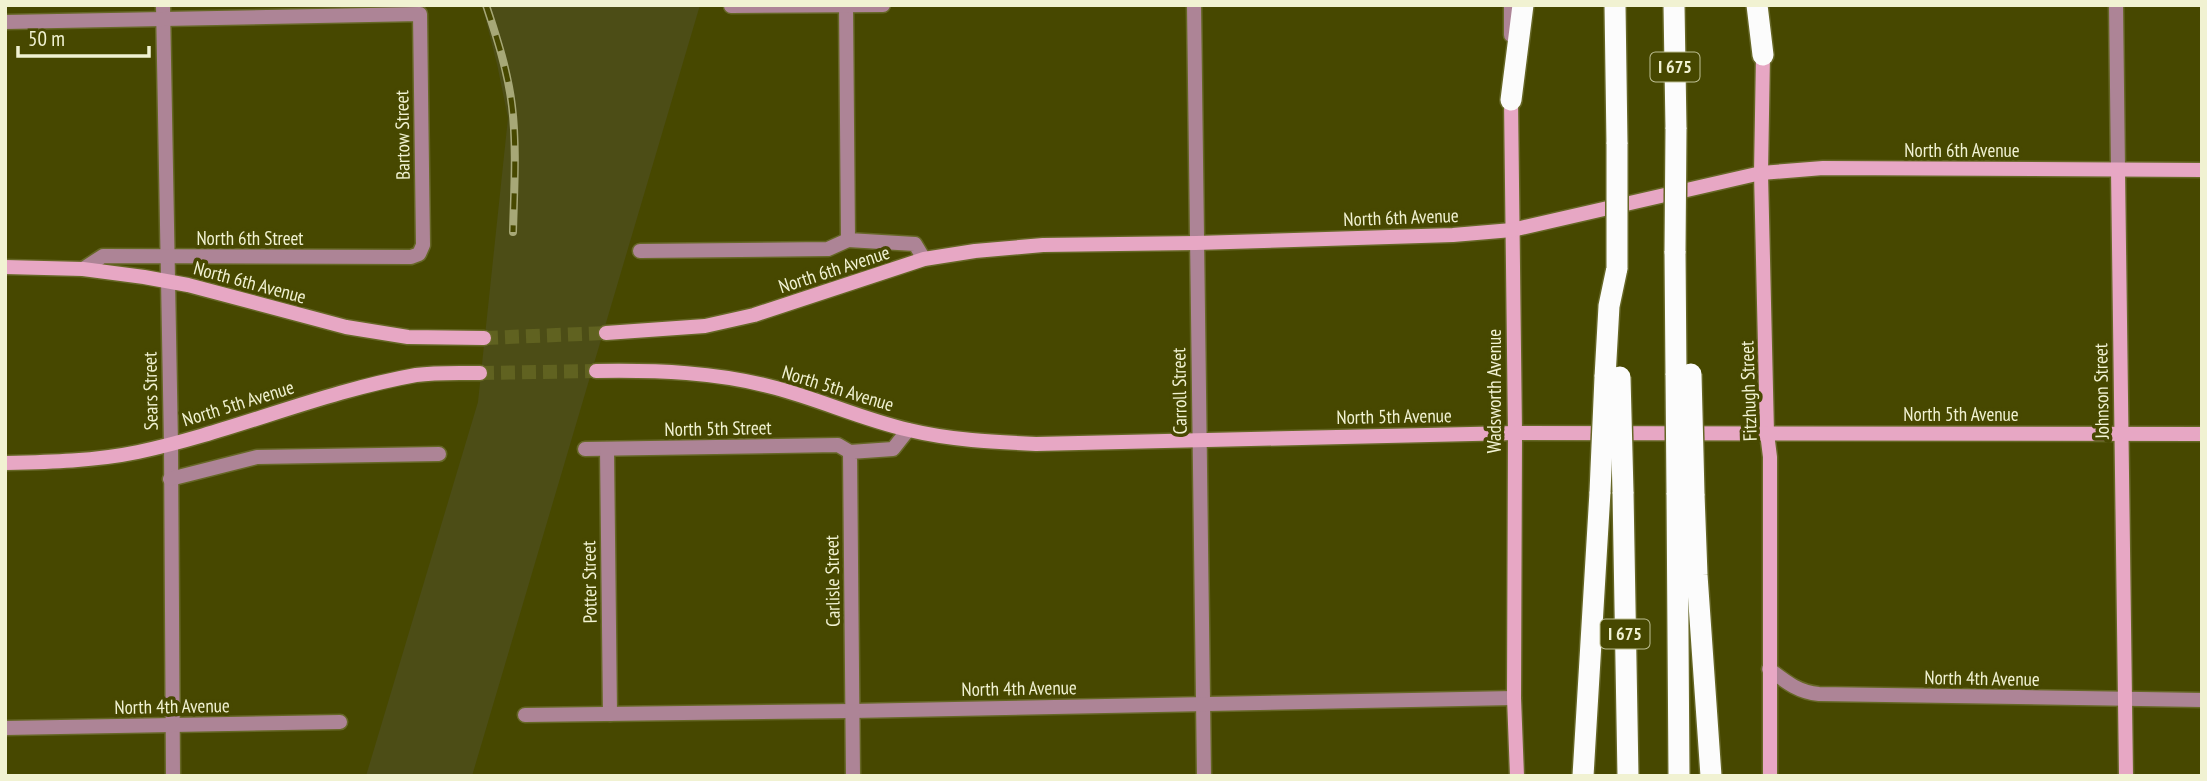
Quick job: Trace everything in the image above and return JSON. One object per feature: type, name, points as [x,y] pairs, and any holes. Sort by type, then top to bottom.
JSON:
[{"type":"highway","points":[[1511,100],[1523,5]]},
{"type":"highway","points":[[1583,776],[1600,492],[1612,377],[1609,306],[1617,268],[1615,5]]},
{"type":"highway","name":"I 675","points":[[1674,5],[1676,258],[1684,375],[1685,494],[1679,776]]},
{"type":"highway","points":[[1757,5],[1763,55]]},
{"type":"highway","name":"I 675","points":[[1612,377],[1623,492],[1628,776]]},
{"type":"highway","points":[[1685,494],[1697,575],[1710,776]]},
{"type":"street","points":[[731,6],[883,5]]},
{"type":"street","name":"Carroll Street","points":[[1194,5],[1204,776]]},
{"type":"street","name":"Wadsworth Avenue","points":[[1511,5],[1515,433],[1514,698],[1517,776]]},
{"type":"street","name":"Fitzhugh Street","points":[[1762,5],[1761,173],[1767,433],[1770,457],[1769,776]]},
{"type":"street","name":"Johnson Street","points":[[2116,5],[2126,776]]},
{"type":"street","points":[[846,6],[848,240]]},
{"type":"street","points":[[5,22],[163,12]]},
{"type":"street","name":"Bartow Street","points":[[163,12],[419,14],[423,245],[419,254]]},
{"type":"street","name":"Sears Street","points":[[163,12],[171,444],[173,776]]},
{"type":"street","name":"North 6th Avenue","points":[[606,333],[705,326],[754,316],[924,259],[975,251],[1043,245],[1453,235],[1513,230],[1761,173],[1823,168],[2202,170]]},
{"type":"street","points":[[640,251],[828,249],[848,240],[915,244],[924,259]]},
{"type":"street","name":"North 6th Street","points":[[83,268],[103,256],[411,257],[419,254]]},
{"type":"street","name":"North 6th Avenue","points":[[5,267],[83,268],[167,281],[346,327],[408,337],[484,338]]},
{"type":"street","name":"North 5th Avenue","points":[[596,371],[660,370],[716,376],[775,388],[908,430],[985,442],[1010,443],[1515,433],[2202,435]]},
{"type":"street","name":"North 5th Avenue","points":[[5,463],[135,453],[355,388],[419,375],[480,373]]},
{"type":"street","points":[[850,452],[893,449],[908,430]]},
{"type":"street","name":"North 5th Street","points":[[585,449],[838,445],[850,452]]},
{"type":"street","name":"Potter Street","points":[[607,449],[610,714]]},
{"type":"street","name":"Carlisle Street","points":[[850,452],[853,776]]},
{"type":"street","points":[[170,479],[257,457],[439,454]]},
{"type":"street","name":"North 4th Avenue","points":[[1769,669],[1791,687],[1819,694],[2202,700]]},
{"type":"street","name":"North 4th Avenue","points":[[525,715],[1514,698]]},
{"type":"street","name":"North 4th Avenue","points":[[5,728],[340,722]]},
{"type":"shaded area","points":[[482,5],[700,5],[472,776],[366,776],[478,402],[508,118]]},
{"type":"tunnel","points":[[484,338],[606,333]]},
{"type":"tunnel","points":[[480,373],[596,371]]},
{"type":"railway","points":[[486,5],[505,68],[514,122],[513,232]]}]
